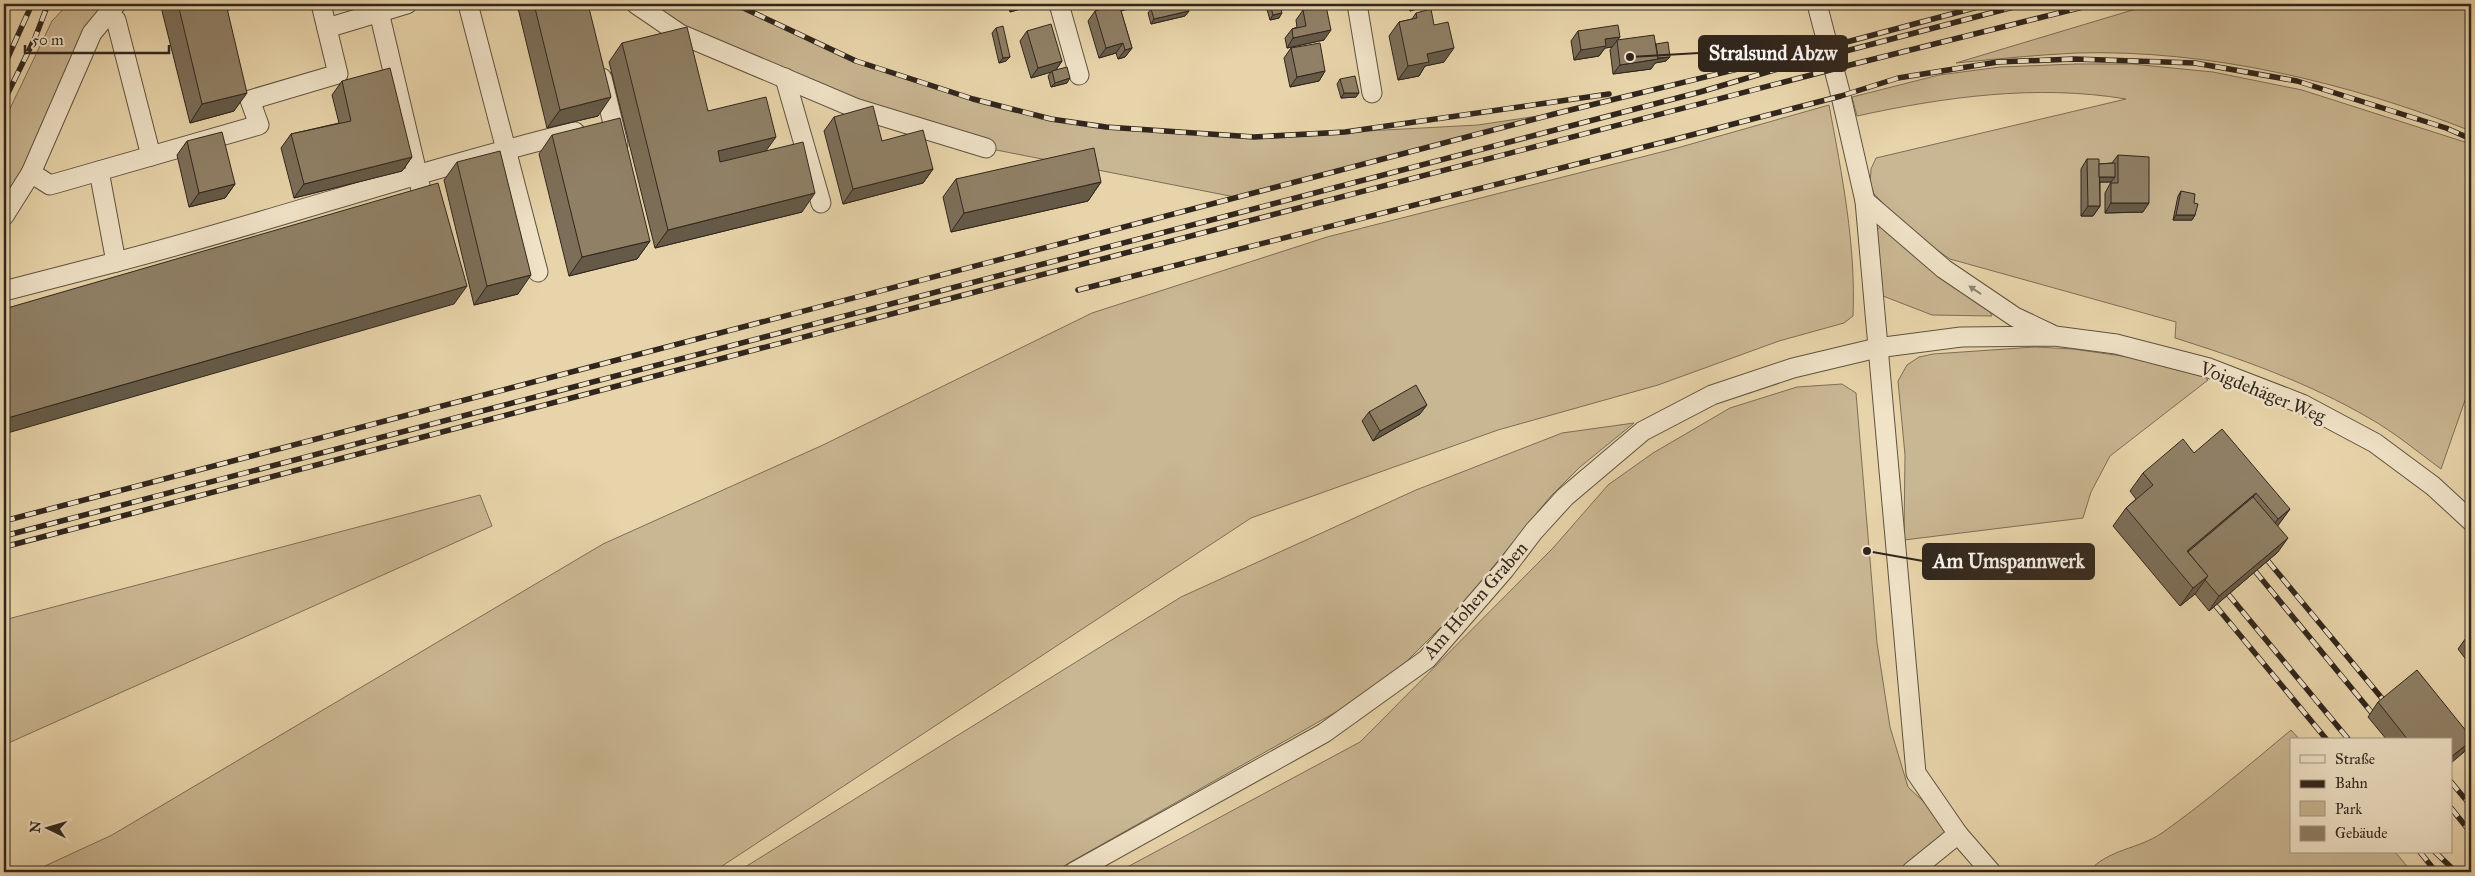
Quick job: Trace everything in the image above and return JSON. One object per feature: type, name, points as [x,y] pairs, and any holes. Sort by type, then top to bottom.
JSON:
[{"type":"street","points":[[31,172],[50,185],[258,125],[250,100],[338,74],[321,4]]},
{"type":"street","points":[[327,28],[407,4]]},
{"type":"street","points":[[468,4],[538,272]]},
{"type":"street","points":[[636,4],[680,34],[856,108],[986,148]]},
{"type":"street","points":[[1059,4],[1079,74]]},
{"type":"street","points":[[1357,4],[1372,93]]},
{"type":"street","points":[[1817,4],[1841,96],[1865,201],[1876,348],[1916,773],[1958,834],[1991,872]]},
{"type":"street","points":[[4,216],[31,172],[92,33],[116,12],[151,156]]},
{"type":"street","points":[[379,12],[422,194]]},
{"type":"street","points":[[598,59],[622,162]]},
{"type":"street","points":[[785,78],[821,203]]},
{"type":"street","points":[[4,291],[224,234],[417,174],[505,149],[613,123]]},
{"type":"street","points":[[99,171],[116,262]]},
{"type":"street","name":"Voigdehäger Weg","points":[[1865,201],[1944,269],[2016,317],[2054,336]]},
{"type":"street","name":"Voigdehäger Weg","points":[[1876,348],[1961,337],[2054,336],[2116,344],[2209,368],[2302,404],[2375,443],[2433,486],[2471,521]]},
{"type":"street","name":"Am Hohen Graben","points":[[1074,872],[1324,733],[1427,659],[1505,569],[1534,530],[1565,497],[1643,431],[1712,395],[1794,368],[1876,348]]},
{"type":"street","points":[[1910,872],[1958,834]]},
{"type":"green space","points":[[102,4],[89,26],[49,121],[4,203],[4,121],[52,21],[67,5]]},
{"type":"green space","points":[[636,4],[735,4],[856,61],[973,99],[1051,119],[1106,127],[1254,137],[1478,125],[1558,113],[1240,198],[986,148],[855,108]]},
{"type":"green space","points":[[2168,4],[2471,4],[2471,131],[2377,98],[2327,84],[2278,72],[2227,63],[2126,53],[2076,53],[1956,63],[2146,6]]},
{"type":"green space","points":[[2132,64],[2213,72],[2302,90],[2471,144],[2471,383],[2441,469],[2397,436],[2346,405],[2250,363],[2175,338],[2176,322],[1950,259],[1910,231],[1874,194],[1870,183],[1871,169],[1876,158],[2126,99],[2059,93],[1991,95],[1923,103],[1857,116],[1852,97],[1939,75],[2000,67]]},
{"type":"green space","points":[[1829,105],[1847,210],[1852,263],[1853,316],[1844,323],[1779,341],[1658,385],[1498,430],[1251,518],[713,872],[32,872],[112,835],[603,544],[823,445],[1092,313],[1327,237],[1677,148]]},
{"type":"green space","points":[[1881,226],[1938,273],[1990,312],[1992,316],[1932,315],[1883,296],[1876,231]]},
{"type":"green space","points":[[2035,347],[2073,349],[2143,359],[2203,376],[2208,380],[2110,456],[2091,492],[2083,518],[1904,540],[1905,455],[1898,381],[1907,365],[1919,357],[1933,354]]},
{"type":"green space","points":[[1842,384],[1856,393],[1877,643],[1890,727],[1908,787],[1958,834],[1911,872],[1118,872],[1360,742],[1553,548],[1608,485],[1653,453],[1730,408],[1797,387]]},
{"type":"green space","points":[[1634,423],[1580,467],[1550,497],[1457,611],[1406,662],[1345,707],[1053,872],[737,872],[1181,597],[1416,490],[1562,433]]},
{"type":"green space","points":[[480,495],[492,526],[4,745],[4,620]]},
{"type":"green space","points":[[2291,730],[2298,738],[2290,738],[2290,854],[2397,854],[2412,872],[2088,872],[2105,858],[2153,839],[2212,796]]},
{"type":"building","points":[[178,4],[226,4],[247,93],[202,104]]},
{"type":"building","points":[[534,4],[588,4],[611,97],[560,110]]},
{"type":"building","points":[[1119,4],[1132,48],[1125,50],[1123,43],[1106,48],[1095,11]]},
{"type":"building","points":[[1187,4],[1189,11],[1154,19],[1151,9],[1160,6],[1161,9]]},
{"type":"building","points":[[1270,4],[1280,4],[1282,13],[1273,15]]},
{"type":"building","points":[[1326,6],[1331,30],[1293,38],[1292,29],[1306,26],[1303,10]]},
{"type":"building","points":[[1431,9],[1434,25],[1448,22],[1454,48],[1427,54],[1429,62],[1408,66],[1399,22],[1417,18],[1416,13]]},
{"type":"building","points":[[1051,24],[1062,61],[1038,68],[1027,31]]},
{"type":"building","points":[[1618,25],[1620,37],[1605,39],[1606,46],[1581,50],[1578,31]]},
{"type":"building","points":[[1003,26],[1010,57],[1003,58],[996,28]]},
{"type":"building","points":[[687,27],[708,111],[766,97],[776,137],[718,151],[720,162],[803,142],[815,193],[668,230],[622,43]]},
{"type":"building","points":[[1654,35],[1658,59],[1620,65],[1617,40]]},
{"type":"building","points":[[1668,42],[1670,57],[1658,58],[1656,44]]},
{"type":"building","points":[[1320,43],[1325,71],[1297,77],[1291,48]]},
{"type":"building","points":[[1067,67],[1070,78],[1055,83],[1052,71]]},
{"type":"building","points":[[390,68],[412,157],[304,184],[291,134],[351,121],[342,81]]},
{"type":"building","points":[[1355,76],[1359,93],[1344,93],[1340,79]]},
{"type":"building","points":[[873,106],[882,141],[923,130],[933,169],[853,189],[834,117]]},
{"type":"building","points":[[620,118],[650,241],[582,257],[552,135]]},
{"type":"building","points":[[222,132],[235,184],[199,193],[187,141]]},
{"type":"building","points":[[1094,148],[1101,182],[964,213],[956,179]]},
{"type":"building","points":[[500,151],[531,275],[487,286],[457,162]]},
{"type":"building","points":[[2118,155],[2149,157],[2149,203],[2111,203],[2111,183],[2118,183]]},
{"type":"building","points":[[2087,159],[2099,159],[2100,206],[2088,206]]},
{"type":"building","points":[[2115,163],[2115,177],[2099,177],[2099,164]]},
{"type":"building","points":[[438,183],[467,286],[4,419],[4,309]]},
{"type":"building","points":[[2181,191],[2195,194],[2194,203],[2198,204],[2195,215],[2176,215]]},
{"type":"building","points":[[1416,385],[1427,405],[1380,431],[1369,412]]},
{"type":"building","points":[[2222,429],[2290,509],[2278,519],[2256,493],[2187,551],[2208,576],[2193,588],[2126,508],[2153,485],[2143,473],[2183,439],[2194,453]]},
{"type":"building","points":[[2253,497],[2288,538],[2219,596],[2205,580],[2208,576],[2188,552]]},
{"type":"building","points":[[2417,670],[2471,737],[2471,741],[2452,756],[2452,738],[2406,738],[2378,702]]},
{"type":"railway","points":[[4,66],[32,4]]},
{"type":"railway","points":[[4,101],[35,38],[48,4]]},
{"type":"railway","points":[[735,4],[856,61],[973,99],[1051,119],[1106,127],[1254,137],[1345,132],[1609,94]]},
{"type":"railway","points":[[4,521],[1558,113],[1828,47],[1989,4]]},
{"type":"railway","points":[[4,536],[1700,92],[1781,68],[2025,4]]},
{"type":"railway","points":[[4,547],[979,291],[1834,69],[2095,4]]},
{"type":"railway","points":[[1078,290],[1672,140],[1841,96],[1898,78],[1998,62],[2074,59],[2195,63],[2297,81],[2446,128],[2471,139]]},
{"type":"railway","points":[[2268,561],[2385,702]]},
{"type":"railway","points":[[2255,571],[2372,713]]},
{"type":"railway","points":[[2228,594],[2347,738]]},
{"type":"railway","points":[[2215,605],[2325,738]]},
{"type":"railway","points":[[2452,783],[2471,806]]},
{"type":"railway","points":[[2452,809],[2471,833]]},
{"type":"railway","points":[[2422,854],[2436,872]]},
{"type":"railway","points":[[2437,854],[2456,872]]},
{"type":"place","name":"Stralsund Abzw","points":[[1630,57]]},
{"type":"place","name":"Am Umspannwerk","points":[[1867,551]]}]
